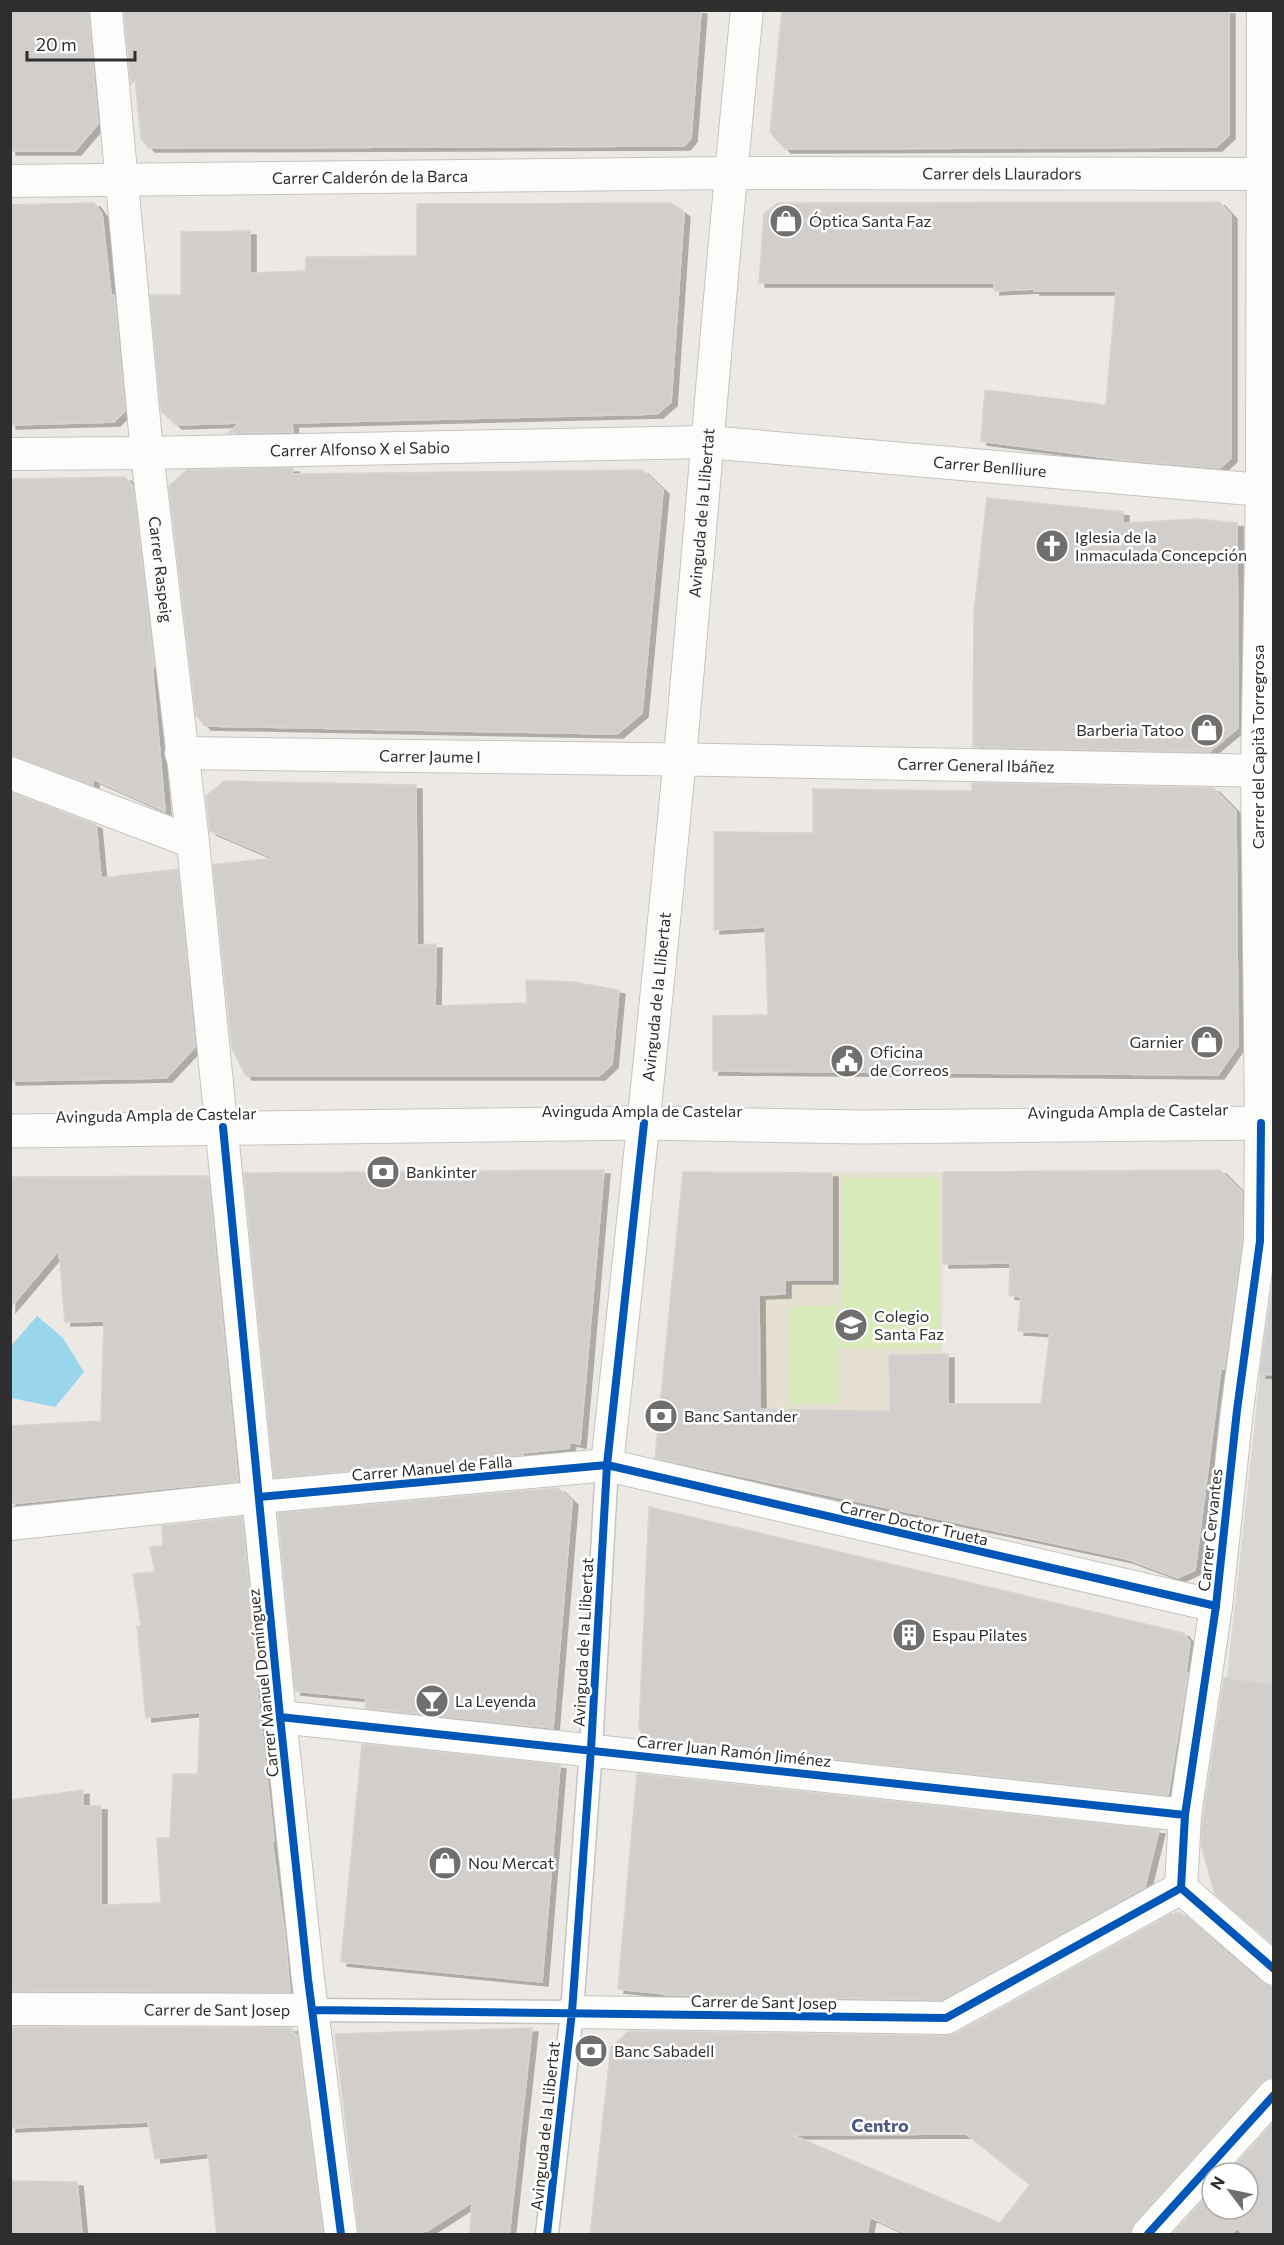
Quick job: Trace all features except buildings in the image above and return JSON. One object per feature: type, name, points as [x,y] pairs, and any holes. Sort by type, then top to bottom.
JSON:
[{"type":"main road","name":"Avinguda Ampla de Castelar","points":[[10,1131],[644,1123],[862,1127],[1267,1123]]},
{"type":"street","name":"Carrer Raspeig","points":[[106,10],[147,453],[193,842],[223,1127]]},
{"type":"street","name":"Avinguda de la Llibertat","points":[[547,2235],[572,2012],[591,1749],[607,1465],[644,1123],[679,760],[730,174],[747,10]]},
{"type":"street","name":"Carrer del Capità Torregrosa","points":[[1263,10],[1268,174],[1265,771],[1267,1123]]},
{"type":"street","name":"Carrer Calderón de la Barca","points":[[10,181],[730,174]]},
{"type":"street","name":"Carrer dels Llauradors","points":[[730,174],[1268,174]]},
{"type":"street","name":"Carrer Alfonso X el Sabio","points":[[10,454],[707,442]]},
{"type":"street","name":"Carrer Benlliure","points":[[707,442],[1268,491]]},
{"type":"street","name":"Carrer Jaume I","points":[[181,753],[679,760]]},
{"type":"street","name":"Carrer General Ibáñez","points":[[679,760],[1265,771]]},
{"type":"street","points":[[10,773],[193,842]]},
{"type":"street","name":"Carrer Cervantes","points":[[1181,1887],[1185,1815],[1216,1606],[1237,1410],[1260,1242],[1267,1123]]},
{"type":"street","name":"Carrer Manuel Domínguez","points":[[223,1127],[280,1717],[312,2010],[341,2235]]},
{"type":"street","name":"Carrer Manuel de Falla","points":[[10,1524],[259,1497],[607,1465]]},
{"type":"street","name":"Carrer Doctor Trueta","points":[[607,1465],[1216,1606]]},
{"type":"street","name":"Carrer Juan Ramón Jiménez","points":[[280,1717],[1185,1815]]},
{"type":"street","points":[[1181,1887],[1274,1969]]},
{"type":"street","name":"Carrer de Sant Josep","points":[[10,2009],[572,2012],[946,2018],[1181,1887]]},
{"type":"street","points":[[1148,2235],[1274,2095]]},
{"type":"shaded area","name":"Colegio Santa Faz","points":[[943,1172],[942,1354],[948,1354],[948,1521],[760,1479],[759,1173]]},
{"type":"shaded area","points":[[1260,1374],[1274,1375],[1273,1684],[1227,1678]]},
{"type":"green space","points":[[843,1177],[939,1177],[939,1348],[842,1348]]},
{"type":"green space","points":[[838,1305],[839,1403],[790,1404],[789,1306]]},
{"type":"water","points":[[37,1316],[63,1338],[84,1372],[55,1407],[11,1398],[11,1346]]},
{"type":"cycle path","points":[[547,2234],[572,2012],[591,1749],[607,1465],[644,1123]]},
{"type":"cycle path","points":[[1261,1123],[1260,1241],[1237,1410],[1216,1606],[1185,1815],[1181,1888],[1274,1969]]},
{"type":"cycle path","points":[[223,1127],[280,1717],[308,1979],[341,2234]]},
{"type":"cycle path","points":[[259,1497],[607,1465],[1216,1606]]},
{"type":"cycle path","points":[[280,1717],[1185,1815]]},
{"type":"cycle path","points":[[312,2010],[946,2018],[1181,1888]]},
{"type":"cycle path","points":[[1148,2234],[1274,2095]]},
{"type":"place","name":"Óptica Santa Faz","points":[[786,221]]},
{"type":"place","name":"Iglesia de la Inmaculada Concepción","points":[[1052,546]]},
{"type":"place","name":"Barberia Tatoo","points":[[1207,730]]},
{"type":"place","name":"Garnier","points":[[1207,1042]]},
{"type":"place","name":"Oficina de Correos","points":[[847,1061]]},
{"type":"place","name":"Bankinter","points":[[383,1172]]},
{"type":"place","name":"Colegio Santa Faz","points":[[851,1325]]},
{"type":"place","name":"Banc Santander","points":[[661,1416]]},
{"type":"place","name":"Espau Pilates","points":[[909,1635]]},
{"type":"place","name":"La Leyenda","points":[[432,1701]]},
{"type":"place","name":"Nou Mercat","points":[[445,1863]]},
{"type":"place","name":"Banc Sabadell","points":[[591,2051]]},
{"type":"district","name":"Centro","points":[[880,2126]]}]
